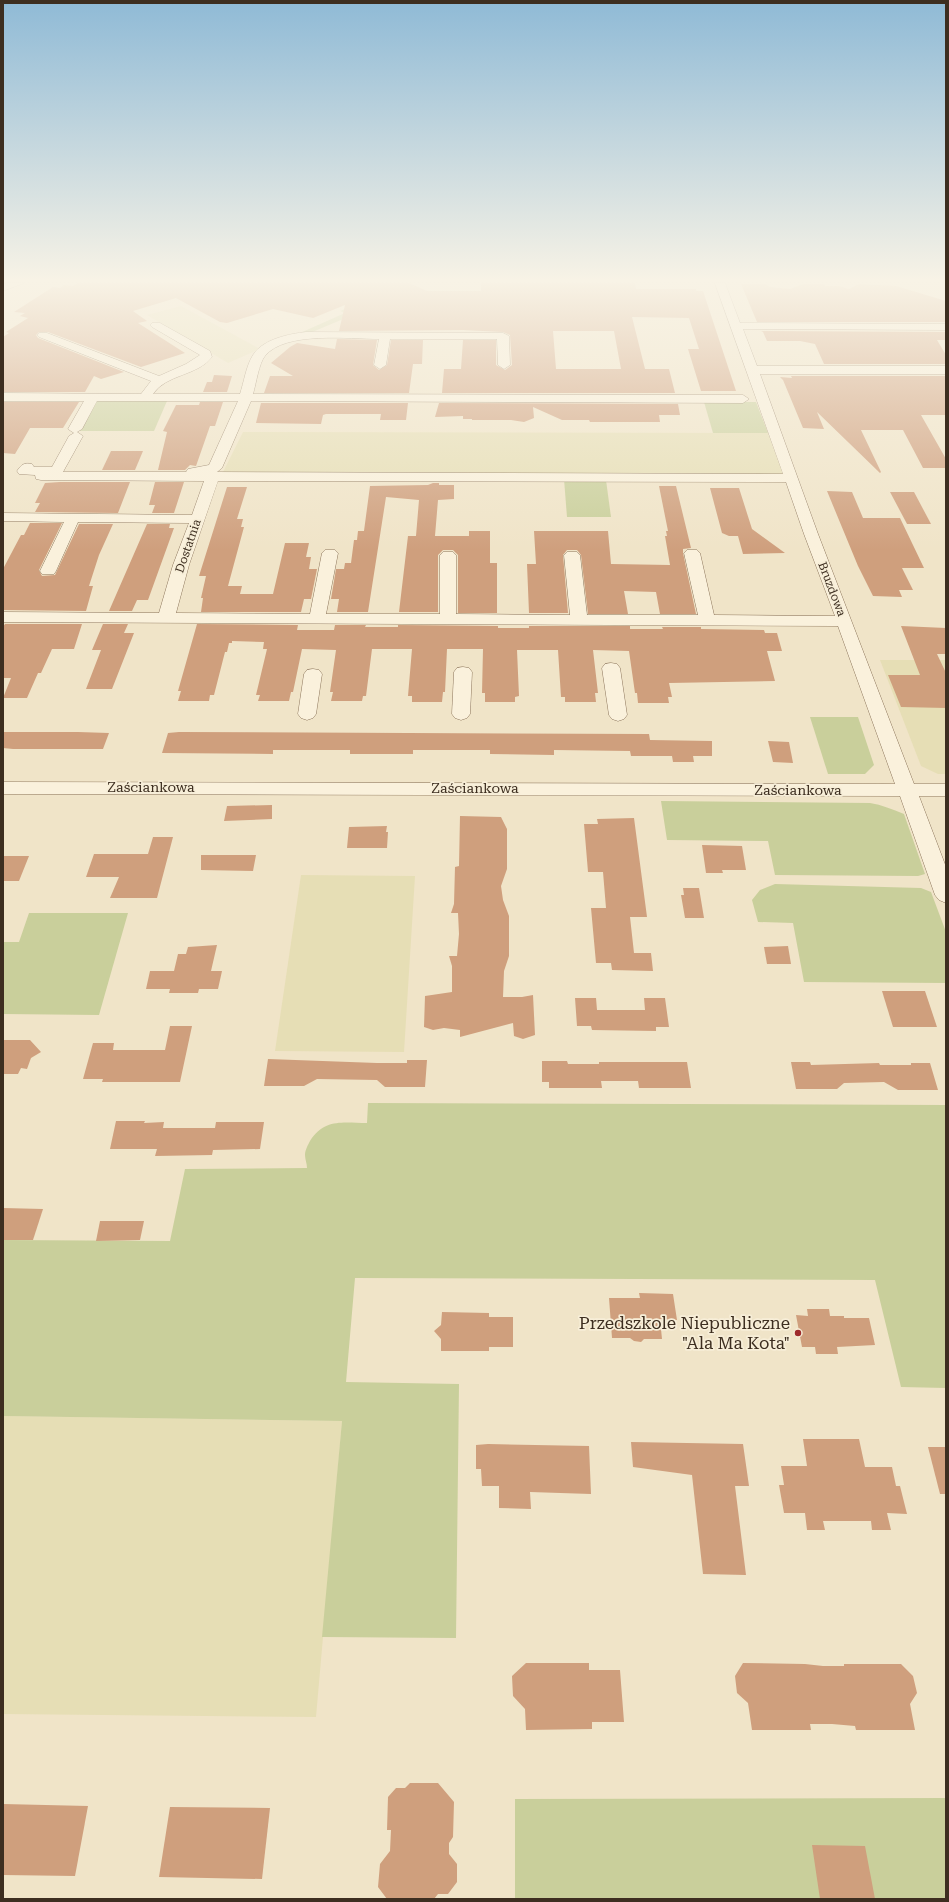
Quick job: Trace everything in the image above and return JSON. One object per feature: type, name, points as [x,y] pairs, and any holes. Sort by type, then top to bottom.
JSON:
[{"type":"street","points":[[137,372],[161,381]]},
{"type":"street","points":[[145,397],[148,390],[161,381],[181,372]]},
{"type":"street","name":"Dostatnia","points":[[166,618],[180,565],[198,520],[213,473],[246,397],[253,372]]},
{"type":"street","name":"Bruzdowa","points":[[754,372],[811,534],[845,621],[946,895]]},
{"type":"street","points":[[3,397],[743,399]]},
{"type":"street","points":[[57,471],[93,397]]},
{"type":"street","points":[[27,467],[24,471],[213,473]]},
{"type":"street","points":[[41,476],[213,473],[792,478]]},
{"type":"street","points":[[3,517],[198,520]]},
{"type":"street","points":[[48,571],[73,518]]},
{"type":"street","points":[[692,553],[707,620]]},
{"type":"street","points":[[317,618],[330,554]]},
{"type":"street","points":[[448,555],[448,619]]},
{"type":"street","points":[[572,555],[579,619]]},
{"type":"street","points":[[3,617],[845,621]]},
{"type":"street","points":[[611,668],[618,715]]},
{"type":"street","points":[[461,714],[463,672]]},
{"type":"street","points":[[307,714],[313,674]]},
{"type":"street","name":"Zaściankowa","points":[[3,788],[946,790]]},
{"type":"shaded area","points":[[243,432],[768,433],[784,476],[222,474]]},
{"type":"shaded area","points":[[880,660],[946,660],[946,774],[938,774],[921,766]]},
{"type":"shaded area","points":[[301,875],[415,876],[404,1052],[275,1051]]},
{"type":"shaded area","points":[[3,1416],[342,1421],[316,1717],[3,1714]]},
{"type":"green space","points":[[93,401],[167,401],[154,431],[78,431]]},
{"type":"green space","points":[[704,402],[756,402],[768,433],[713,433]]},
{"type":"green space","points":[[564,479],[606,480],[611,517],[567,517]]},
{"type":"green space","points":[[810,717],[858,717],[874,765],[865,774],[828,774]]},
{"type":"green space","points":[[661,801],[870,803],[879,805],[904,814],[925,874],[918,876],[775,875],[768,841],[667,840]]},
{"type":"green space","points":[[775,884],[921,888],[931,892],[946,932],[946,983],[804,982],[793,923],[758,922],[752,900],[760,890]]},
{"type":"green space","points":[[29,913],[128,913],[99,1015],[3,1014],[3,942],[19,942]]},
{"type":"green space","points":[[368,1103],[946,1105],[946,1388],[901,1387],[875,1280],[355,1278],[346,1382],[459,1384],[456,1638],[322,1637],[342,1421],[3,1416],[3,1240],[170,1241],[185,1169],[307,1168],[305,1157],[306,1151],[310,1141],[316,1134],[322,1128],[335,1123],[367,1123]]},
{"type":"green space","points":[[946,1798],[946,1899],[515,1899],[515,1799]]},
{"type":"building","points":[[3,372],[124,372],[101,379],[94,376],[85,392],[3,392]]},
{"type":"building","points":[[286,372],[412,372],[409,393],[264,393],[270,376],[293,376]]},
{"type":"building","points":[[444,372],[670,372],[675,393],[442,393]]},
{"type":"building","points":[[695,372],[730,372],[736,391],[701,391]]},
{"type":"building","points":[[214,375],[232,376],[227,392],[203,392],[207,382],[212,382]]},
{"type":"building","points":[[791,376],[946,376],[946,415],[921,415],[946,459],[946,468],[923,468],[903,430],[861,430],[881,472],[880,473],[817,412],[824,429],[803,428],[783,380],[780,377],[792,378]]},
{"type":"building","points":[[3,402],[79,402],[63,428],[30,428],[15,454],[3,453]]},
{"type":"building","points":[[200,402],[223,402],[215,426],[210,426],[196,466],[190,465],[185,470],[158,470],[167,432],[163,431],[176,405],[199,405]]},
{"type":"building","points":[[261,403],[408,403],[406,420],[380,420],[381,414],[326,414],[323,415],[321,424],[256,423]]},
{"type":"building","points":[[439,403],[678,404],[680,415],[659,415],[660,422],[590,422],[589,420],[562,420],[533,407],[534,418],[524,422],[511,420],[472,420],[463,419],[463,416],[435,417]]},
{"type":"building","points":[[111,451],[143,451],[135,470],[102,470]]},
{"type":"building","points":[[130,482],[118,513],[35,512],[40,503],[35,503],[45,483]]},
{"type":"building","points":[[155,482],[184,482],[174,513],[152,513],[155,505],[149,505]]},
{"type":"building","points":[[439,483],[439,485],[454,485],[454,499],[438,500],[435,536],[469,536],[469,531],[490,531],[490,563],[497,563],[497,613],[458,613],[458,555],[453,550],[443,550],[438,555],[438,612],[399,612],[408,536],[416,536],[419,500],[386,497],[368,612],[337,612],[339,599],[331,599],[336,569],[344,569],[345,563],[351,563],[354,540],[357,540],[358,531],[364,531],[370,486],[428,485]]},
{"type":"building","points":[[659,486],[676,486],[691,548],[683,549],[683,553],[696,614],[660,614],[656,592],[624,591],[628,614],[588,614],[581,555],[577,550],[567,550],[563,555],[568,613],[529,613],[527,564],[536,564],[534,531],[608,531],[611,564],[670,565],[665,536],[667,536],[666,531],[668,531]]},
{"type":"building","points":[[227,487],[247,487],[237,519],[243,519],[241,527],[244,527],[228,586],[242,586],[240,594],[273,594],[285,543],[309,543],[306,557],[311,557],[309,569],[317,569],[311,599],[304,599],[301,612],[201,612],[203,598],[201,598],[206,576],[199,576]]},
{"type":"building","points":[[710,488],[739,488],[752,529],[785,553],[743,554],[738,536],[729,536],[722,533]]},
{"type":"building","points":[[827,491],[852,492],[863,518],[900,518],[924,568],[902,568],[913,590],[899,590],[902,597],[873,596],[858,566]]},
{"type":"building","points":[[890,492],[914,492],[931,524],[907,524]]},
{"type":"building","points":[[30,523],[62,523],[39,570],[42,576],[55,575],[79,524],[113,524],[99,555],[89,586],[93,586],[86,611],[3,610],[3,569],[21,535],[24,535]]},
{"type":"building","points":[[147,524],[170,524],[169,528],[174,528],[148,600],[137,600],[132,611],[109,611]]},
{"type":"building","points":[[5,624],[82,624],[74,649],[52,649],[41,673],[38,673],[27,698],[3,698],[11,678],[3,678],[3,627]]},
{"type":"building","points":[[103,624],[128,624],[124,633],[134,633],[112,689],[86,689],[101,650],[92,650]]},
{"type":"building","points":[[197,624],[298,625],[297,630],[334,630],[335,625],[366,625],[365,627],[398,627],[398,625],[498,626],[498,628],[529,628],[529,626],[630,626],[630,629],[701,627],[701,629],[764,630],[765,633],[777,633],[782,651],[767,651],[775,681],[669,683],[672,697],[668,697],[669,703],[638,703],[637,693],[635,693],[629,651],[593,650],[598,693],[595,693],[596,702],[565,702],[565,697],[561,697],[558,650],[517,650],[519,696],[515,697],[515,702],[485,702],[485,693],[482,693],[483,649],[447,649],[445,692],[443,692],[442,702],[412,702],[412,696],[408,696],[412,649],[372,649],[366,696],[363,696],[362,701],[331,701],[333,692],[330,692],[336,650],[302,649],[293,692],[291,692],[289,701],[258,701],[260,695],[256,695],[267,649],[263,649],[264,642],[232,641],[232,643],[229,643],[227,652],[225,652],[214,695],[210,695],[209,701],[178,701],[181,691],[178,691]]},
{"type":"building","points":[[901,626],[946,628],[946,654],[937,654],[946,673],[946,708],[901,707],[888,675],[920,675]]},
{"type":"building","points":[[3,732],[109,733],[103,749],[13,749],[3,748]]},
{"type":"building","points":[[168,733],[649,734],[650,740],[712,741],[712,756],[693,756],[694,762],[673,762],[672,756],[631,756],[630,751],[554,750],[554,755],[490,754],[490,750],[413,750],[413,754],[350,754],[350,750],[273,750],[273,754],[162,753]]},
{"type":"building","points":[[768,741],[789,742],[793,763],[773,762]]},
{"type":"building","points":[[272,805],[272,819],[224,821],[227,806]]},
{"type":"building","points":[[460,816],[501,817],[507,829],[507,869],[501,886],[503,900],[509,916],[509,956],[504,971],[503,997],[522,997],[533,995],[535,1035],[523,1039],[514,1036],[513,1023],[460,1037],[460,1030],[444,1028],[433,1030],[424,1027],[425,996],[452,992],[452,966],[449,956],[457,956],[459,934],[458,913],[451,913],[454,904],[455,867],[459,866]]},
{"type":"building","points":[[634,818],[647,917],[630,917],[634,953],[651,953],[653,971],[612,970],[611,963],[596,963],[591,908],[606,908],[603,872],[588,872],[584,824],[598,824],[597,819]]},
{"type":"building","points":[[387,826],[387,848],[347,848],[349,827]]},
{"type":"building","points":[[153,837],[173,837],[157,898],[110,898],[119,877],[86,877],[94,854],[148,854]]},
{"type":"building","points":[[702,845],[742,846],[746,870],[722,870],[723,873],[706,873]]},
{"type":"building","points":[[201,855],[256,855],[253,871],[201,870]]},
{"type":"building","points":[[3,856],[29,856],[19,881],[3,881]]},
{"type":"building","points":[[683,888],[699,888],[704,918],[685,918],[681,895],[684,895]]},
{"type":"building","points":[[217,945],[211,971],[222,971],[218,989],[199,989],[198,993],[169,993],[170,989],[146,989],[150,971],[174,971],[178,954],[186,954],[188,947]]},
{"type":"building","points":[[788,946],[791,964],[767,964],[764,947]]},
{"type":"building","points":[[882,991],[925,991],[937,1027],[893,1027]]},
{"type":"building","points":[[575,998],[596,998],[597,1010],[645,1010],[644,998],[665,998],[669,1027],[656,1027],[656,1031],[592,1030],[591,1026],[577,1026]]},
{"type":"building","points":[[170,1026],[192,1026],[180,1082],[102,1082],[103,1079],[83,1079],[93,1043],[114,1043],[113,1050],[165,1050]]},
{"type":"building","points":[[3,1040],[30,1040],[41,1052],[31,1058],[27,1069],[21,1068],[18,1074],[3,1074]]},
{"type":"building","points":[[268,1059],[377,1063],[407,1063],[407,1060],[427,1060],[425,1087],[385,1087],[377,1080],[317,1079],[304,1086],[264,1086]]},
{"type":"building","points":[[542,1061],[567,1061],[568,1064],[599,1064],[599,1062],[687,1062],[691,1088],[639,1088],[638,1081],[601,1081],[602,1088],[549,1088],[549,1082],[542,1082]]},
{"type":"building","points":[[791,1062],[810,1062],[811,1065],[879,1063],[880,1065],[911,1065],[911,1063],[930,1063],[938,1090],[898,1090],[884,1082],[844,1083],[837,1089],[796,1089]]},
{"type":"building","points":[[116,1121],[145,1121],[144,1123],[164,1122],[163,1128],[215,1128],[216,1122],[264,1122],[260,1149],[213,1150],[212,1155],[155,1156],[157,1149],[110,1149]]},
{"type":"building","points":[[3,1208],[43,1209],[33,1240],[3,1240]]},
{"type":"building","points":[[100,1221],[144,1221],[140,1240],[96,1241]]},
{"type":"building","points":[[639,1293],[673,1294],[677,1320],[660,1319],[662,1339],[644,1339],[641,1342],[634,1341],[630,1338],[612,1338],[609,1298],[640,1298]]},
{"type":"building","points":[[807,1309],[829,1309],[830,1316],[844,1316],[844,1318],[869,1318],[875,1345],[837,1347],[838,1354],[816,1354],[815,1347],[802,1347],[796,1315],[808,1316]]},
{"type":"building","points":[[442,1312],[489,1313],[489,1317],[513,1317],[513,1347],[489,1347],[489,1351],[441,1351],[441,1339],[434,1331],[441,1325]]},
{"type":"building","points":[[803,1439],[859,1439],[865,1467],[892,1467],[896,1486],[900,1486],[907,1514],[887,1513],[891,1530],[872,1530],[871,1521],[823,1521],[825,1530],[807,1530],[805,1513],[784,1513],[779,1485],[784,1485],[781,1466],[807,1466]]},
{"type":"building","points":[[631,1442],[743,1444],[749,1486],[735,1486],[746,1575],[703,1574],[692,1475],[633,1467]]},
{"type":"building","points":[[476,1445],[589,1446],[591,1494],[530,1492],[531,1509],[499,1508],[499,1486],[482,1486],[481,1469],[476,1469]]},
{"type":"building","points":[[928,1447],[946,1447],[946,1494],[940,1494]]},
{"type":"building","points":[[526,1663],[589,1663],[589,1670],[620,1670],[624,1722],[592,1722],[592,1729],[526,1730],[525,1709],[513,1696],[512,1676]]},
{"type":"building","points":[[743,1663],[805,1664],[823,1666],[844,1666],[844,1664],[901,1664],[913,1676],[917,1693],[910,1704],[915,1730],[856,1730],[855,1726],[810,1724],[811,1730],[752,1730],[748,1703],[737,1693],[735,1676]]},
{"type":"building","points":[[410,1783],[438,1783],[454,1802],[453,1837],[449,1843],[449,1854],[457,1864],[457,1882],[448,1894],[438,1894],[434,1899],[387,1899],[378,1887],[380,1864],[390,1851],[391,1830],[387,1830],[388,1797],[396,1788],[405,1788]]},
{"type":"building","points":[[3,1804],[88,1806],[75,1876],[3,1875]]},
{"type":"building","points":[[170,1807],[270,1808],[262,1879],[159,1877]]},
{"type":"building","points":[[812,1845],[865,1846],[875,1899],[820,1899]]},
{"type":"place","name":"Przedszkole Niepubliczne \"Ala Ma Kota\"","points":[[798,1333]]}]
